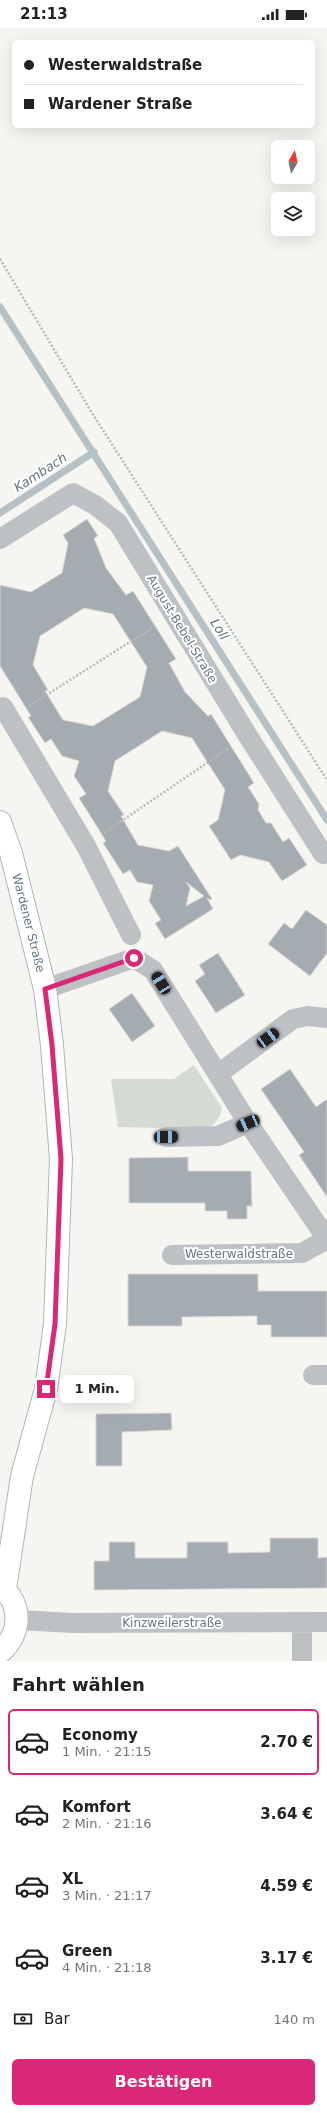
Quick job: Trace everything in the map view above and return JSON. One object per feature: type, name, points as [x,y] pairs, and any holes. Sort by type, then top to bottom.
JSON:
[{"type":"street","name":"August-Bebel-Straße","points":[[0,539],[73,492],[95,505],[118,523],[248,736],[323,854]]},
{"type":"street","points":[[4,714],[86,846],[130,935]]},
{"type":"street","name":"Wardener Straße","points":[[0,822],[11,853],[45,989],[52,1045],[61,1159],[55,1324],[46,1389],[22,1476],[2,1588]]},
{"type":"street","name":"Westerwaldstraße","points":[[45,989],[134,958],[144,962],[153,970],[248,1123],[327,1239],[302,1254],[172,1255]]},
{"type":"street","points":[[218,1074],[293,1019],[308,1016],[327,1017]]},
{"type":"street","points":[[166,1137],[218,1136],[248,1123]]},
{"type":"street","name":"Wardener Straße","points":[[0,1522],[22,1476]]},
{"type":"street","points":[[0,1652],[7,1646],[14,1634],[17,1620],[16,1609],[2,1588]]},
{"type":"street","name":"Kinzweilerstraße","points":[[17,1620],[74,1623],[327,1622]]},
{"type":"street","points":[[302,1622],[302,1661]]},
{"type":"path","points":[[0,260],[92,413],[327,780]]},
{"type":"path","points":[[4,714],[173,614]]},
{"type":"path","points":[[86,846],[248,736]]},
{"type":"shaded area","points":[[194,1065],[222,1108],[220,1115],[212,1125],[205,1129],[118,1127],[111,1079],[174,1079]]},
{"type":"building","points":[[87,519],[98,536],[94,538],[106,568],[126,595],[133,591],[176,659],[169,663],[185,692],[208,716],[211,714],[254,783],[248,787],[259,804],[258,810],[266,823],[271,823],[283,842],[289,838],[307,865],[282,881],[269,862],[240,855],[231,860],[209,826],[218,820],[225,790],[192,738],[162,731],[115,761],[108,791],[124,815],[121,816],[138,845],[169,851],[178,846],[212,899],[210,900],[207,898],[213,909],[165,939],[155,923],[161,920],[149,901],[153,885],[137,882],[130,870],[123,874],[103,843],[106,841],[79,798],[86,794],[74,776],[79,761],[62,756],[51,739],[45,743],[28,717],[31,716],[0,666],[0,585],[31,592],[62,573],[68,543],[63,535]],"holes":[[[84,608],[113,614],[147,667],[140,697],[93,726],[63,720],[45,691],[48,690],[33,665],[40,636]],[[186,882],[204,896],[186,906],[190,888]]]},
{"type":"building","points":[[306,910],[327,925],[327,953],[310,976],[268,944],[284,923],[292,929]]},
{"type":"building","points":[[218,953],[245,995],[216,1013],[195,981],[205,974],[199,965]]},
{"type":"building","points":[[132,993],[155,1026],[132,1042],[109,1009]]},
{"type":"building","points":[[290,1069],[316,1107],[327,1099],[327,1197],[299,1155],[304,1152],[261,1089]]},
{"type":"building","points":[[188,1157],[188,1171],[251,1171],[252,1206],[247,1206],[247,1219],[227,1219],[227,1211],[205,1211],[205,1203],[129,1203],[129,1158]]},
{"type":"building","points":[[128,1274],[258,1274],[258,1291],[327,1291],[327,1337],[271,1337],[271,1325],[257,1325],[257,1316],[182,1317],[182,1326],[128,1326]]},
{"type":"building","points":[[171,1413],[172,1430],[122,1432],[122,1466],[96,1466],[96,1414]]},
{"type":"building","points":[[270,1538],[318,1538],[318,1558],[327,1557],[327,1588],[94,1590],[94,1561],[109,1561],[109,1542],[135,1542],[135,1558],[187,1558],[187,1542],[228,1542],[228,1553],[270,1552]]},
{"type":"waterway","name":"Loll","points":[[0,307],[327,820]]},
{"type":"waterway","name":"Kambach","points":[[0,513],[94,452]]},
{"type":"route","points":[[46,1389],[55,1324],[61,1159],[52,1045],[45,989],[134,958]]}]
